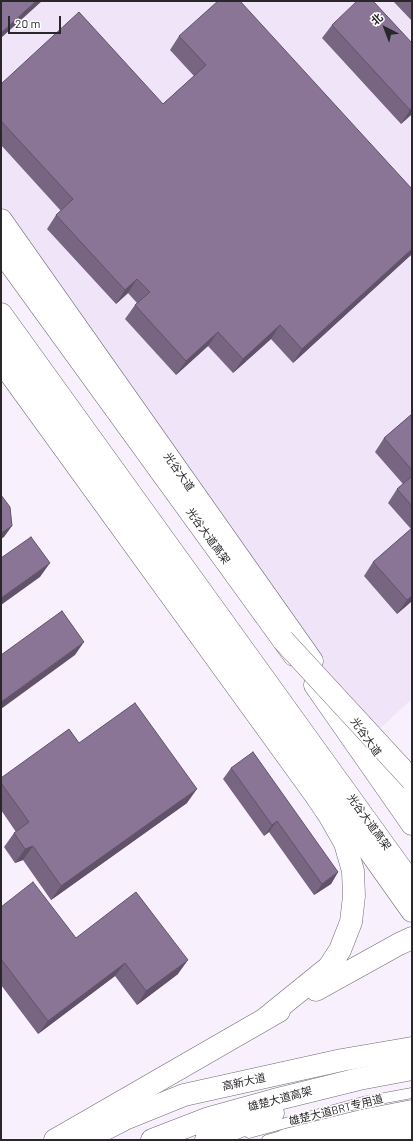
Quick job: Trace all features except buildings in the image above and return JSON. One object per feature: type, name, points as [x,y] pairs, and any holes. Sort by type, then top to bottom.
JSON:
[{"type":"main road","name":"光谷大道","points":[[1,220],[412,803]]},
{"type":"main road","name":"光谷大道高架","points":[[1,251],[283,640],[412,824]]},
{"type":"main road","name":"光谷大道高架","points":[[1,314],[412,884]]},
{"type":"main road","points":[[1,332],[412,911]]},
{"type":"main road","points":[[1,361],[314,793],[345,843],[353,871],[354,896],[351,922],[340,950],[329,967],[266,1018]]},
{"type":"main road","points":[[283,640],[412,780]]},
{"type":"main road","points":[[55,1140],[266,1018],[412,938]]},
{"type":"main road","name":"高新大道","points":[[84,1140],[127,1118],[184,1095],[342,1060],[412,1048]]},
{"type":"main road","name":"雄楚大道高架","points":[[152,1140],[209,1118],[274,1100],[359,1079],[412,1070]]},
{"type":"main road","points":[[206,1140],[359,1079]]},
{"type":"main road","points":[[286,1140],[366,1120],[412,1111]]},
{"type":"main road","points":[[339,1140],[412,1125]]},
{"type":"main road","points":[[372,1140],[412,1132]]},
{"type":"lane","name":"雄楚大道BRT专用道","points":[[226,1140],[363,1102],[412,1093]]},
{"type":"lane","name":"雄楚大道BRT专用道","points":[[266,1140],[366,1114],[412,1104]]},
{"type":"shaded area","points":[[1,1],[412,1],[412,699],[373,735],[1,224]]}]
